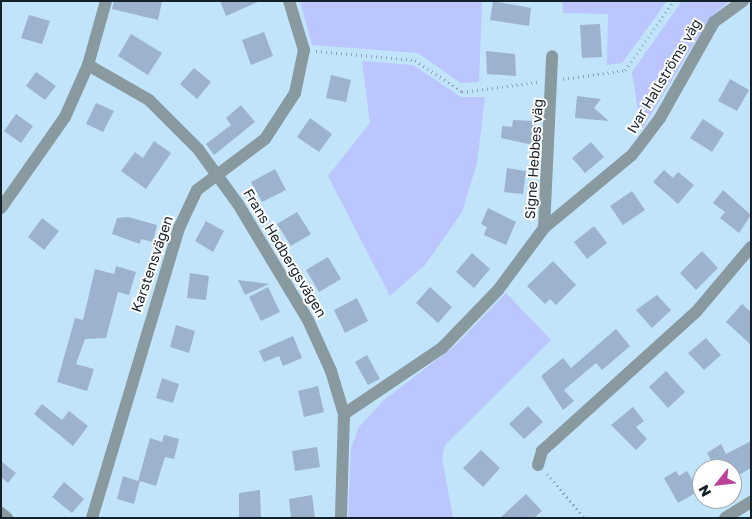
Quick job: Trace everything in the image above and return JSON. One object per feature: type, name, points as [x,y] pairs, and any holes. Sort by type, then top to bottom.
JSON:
[{"type":"street","points":[[1,208],[49,145],[88,65],[106,1]]},
{"type":"street","name":"Karstensvägen","points":[[92,518],[167,258],[197,190],[218,173],[252,151],[277,126],[295,93],[304,50],[289,1]]},
{"type":"street","name":"Ivar Hallströms väg","points":[[544,228],[632,155],[660,118],[714,22],[743,1]]},
{"type":"street","name":"Signe Hebbes väg","points":[[344,414],[442,348],[498,290],[544,228],[554,80],[552,56]]},
{"type":"street","name":"Frans Hedbergsvägen","points":[[88,65],[149,100],[218,173],[308,320],[329,364],[344,414],[340,518]]},
{"type":"street","points":[[538,464],[542,451],[696,312],[751,247]]},
{"type":"street","points":[[725,518],[751,502]]},
{"type":"street","points":[[1,513],[7,518]]},
{"type":"path","points":[[304,50],[415,60],[462,92],[554,80],[625,70],[674,1]]},
{"type":"path","points":[[538,464],[585,518]]},
{"type":"shaded area","points":[[300,1],[482,1],[479,82],[461,83],[418,53],[312,45]]},
{"type":"shaded area","points":[[562,1],[667,1],[622,63],[607,65],[608,14],[563,13]]},
{"type":"shaded area","points":[[682,1],[729,1],[709,19],[641,131],[632,72]]},
{"type":"shaded area","points":[[362,61],[413,65],[461,97],[485,97],[477,163],[462,212],[425,265],[390,296],[328,176],[370,123]]},
{"type":"shaded area","points":[[506,293],[551,340],[445,445],[442,458],[453,518],[348,518],[351,448],[359,427],[384,400],[456,345]]},
{"type":"building","points":[[114,1],[162,1],[158,20],[112,9]]},
{"type":"building","points":[[220,1],[260,1],[226,16]]},
{"type":"building","points":[[493,1],[531,8],[529,26],[490,20]]},
{"type":"building","points":[[29,15],[50,21],[42,44],[21,38]]},
{"type":"building","points":[[600,24],[602,57],[582,58],[580,25]]},
{"type":"building","points":[[264,32],[273,56],[251,65],[242,40]]},
{"type":"building","points":[[131,34],[162,53],[148,75],[118,56]]},
{"type":"building","points":[[486,51],[515,54],[516,76],[487,74]]},
{"type":"building","points":[[194,68],[211,82],[197,99],[180,84]]},
{"type":"building","points":[[36,72],[56,86],[45,100],[26,86]]},
{"type":"building","points":[[331,75],[351,80],[346,102],[326,98]]},
{"type":"building","points":[[730,79],[749,90],[737,111],[718,101]]},
{"type":"building","points":[[577,96],[601,99],[594,108],[609,121],[575,118]]},
{"type":"building","points":[[96,103],[114,111],[103,132],[86,124]]},
{"type":"building","points":[[241,105],[255,122],[214,155],[206,144],[231,125],[226,118]]},
{"type":"building","points":[[16,114],[33,126],[21,143],[4,131]]},
{"type":"building","points":[[310,118],[332,134],[319,152],[297,137]]},
{"type":"building","points":[[703,119],[724,133],[712,152],[690,138]]},
{"type":"building","points":[[513,120],[535,121],[533,145],[501,138],[502,126],[512,127]]},
{"type":"building","points":[[154,141],[171,153],[146,189],[121,171],[135,152],[143,158]]},
{"type":"building","points":[[591,142],[604,157],[585,173],[572,158]]},
{"type":"building","points":[[507,168],[526,171],[523,194],[504,192]]},
{"type":"building","points":[[275,169],[286,190],[262,202],[251,182]]},
{"type":"building","points":[[664,170],[673,178],[678,172],[694,185],[678,204],[653,182]]},
{"type":"building","points":[[723,190],[751,215],[739,233],[720,218],[725,212],[713,203]]},
{"type":"building","points":[[632,191],[645,210],[623,225],[610,206]]},
{"type":"building","points":[[488,208],[516,222],[506,245],[484,235],[487,227],[481,224]]},
{"type":"building","points":[[297,212],[311,234],[291,246],[277,224]]},
{"type":"building","points":[[128,217],[157,225],[153,242],[141,239],[140,244],[112,234],[117,218]]},
{"type":"building","points":[[42,218],[59,231],[44,250],[28,237]]},
{"type":"building","points":[[206,221],[224,231],[213,252],[195,241]]},
{"type":"building","points":[[594,226],[607,243],[587,259],[574,242]]},
{"type":"building","points":[[702,251],[718,268],[696,290],[680,273]]},
{"type":"building","points":[[472,253],[490,269],[474,288],[456,272]]},
{"type":"building","points":[[328,257],[341,279],[319,292],[306,270]]},
{"type":"building","points":[[553,261],[576,285],[556,305],[550,299],[545,304],[527,286]]},
{"type":"building","points":[[116,266],[136,272],[129,295],[118,292],[106,338],[85,339],[76,364],[94,369],[87,391],[57,382],[75,318],[83,320],[95,269],[114,274]]},
{"type":"building","points":[[190,273],[209,276],[206,300],[187,298]]},
{"type":"building","points":[[238,280],[269,284],[245,295]]},
{"type":"building","points":[[268,287],[280,312],[261,321],[249,297]]},
{"type":"building","points":[[430,287],[452,307],[438,323],[416,303]]},
{"type":"building","points":[[657,295],[671,310],[652,328],[636,310]]},
{"type":"building","points":[[357,298],[368,321],[345,333],[334,310]]},
{"type":"building","points":[[742,304],[751,312],[751,345],[726,322]]},
{"type":"building","points":[[176,325],[195,331],[189,353],[170,347]]},
{"type":"building","points":[[616,329],[630,346],[602,370],[596,363],[564,390],[574,401],[563,410],[541,376],[563,358],[571,368]]},
{"type":"building","points":[[293,336],[302,358],[283,366],[279,356],[264,362],[259,351]]},
{"type":"building","points":[[706,338],[721,355],[704,370],[688,353]]},
{"type":"building","points":[[367,355],[380,379],[368,385],[355,362]]},
{"type":"building","points":[[666,371],[685,392],[668,408],[649,387]]},
{"type":"building","points":[[162,378],[179,384],[173,403],[156,398]]},
{"type":"building","points":[[318,386],[324,412],[304,417],[298,391]]},
{"type":"building","points":[[42,404],[62,420],[69,411],[88,426],[73,446],[34,414]]},
{"type":"building","points":[[528,406],[543,422],[524,439],[509,424]]},
{"type":"building","points":[[633,407],[644,421],[636,427],[647,439],[636,450],[611,425]]},
{"type":"building","points":[[164,435],[179,439],[174,459],[165,457],[156,486],[140,481],[134,504],[117,499],[123,476],[138,481],[150,438],[162,442]]},
{"type":"building","points":[[751,441],[751,468],[742,473],[742,459],[710,459],[707,453],[721,444],[726,454]]},
{"type":"building","points":[[317,447],[320,467],[295,471],[292,451]]},
{"type":"building","points":[[481,450],[500,468],[483,487],[463,468]]},
{"type":"building","points":[[1,461],[16,473],[8,483],[1,477]]},
{"type":"building","points":[[676,471],[679,476],[687,471],[692,479],[692,495],[678,503],[664,478]]},
{"type":"building","points":[[64,482],[84,499],[72,513],[52,497]]},
{"type":"building","points":[[260,490],[261,518],[239,518],[239,493]]},
{"type":"building","points":[[526,494],[542,511],[534,518],[500,518]]},
{"type":"building","points":[[312,495],[315,518],[291,518],[289,499]]}]
